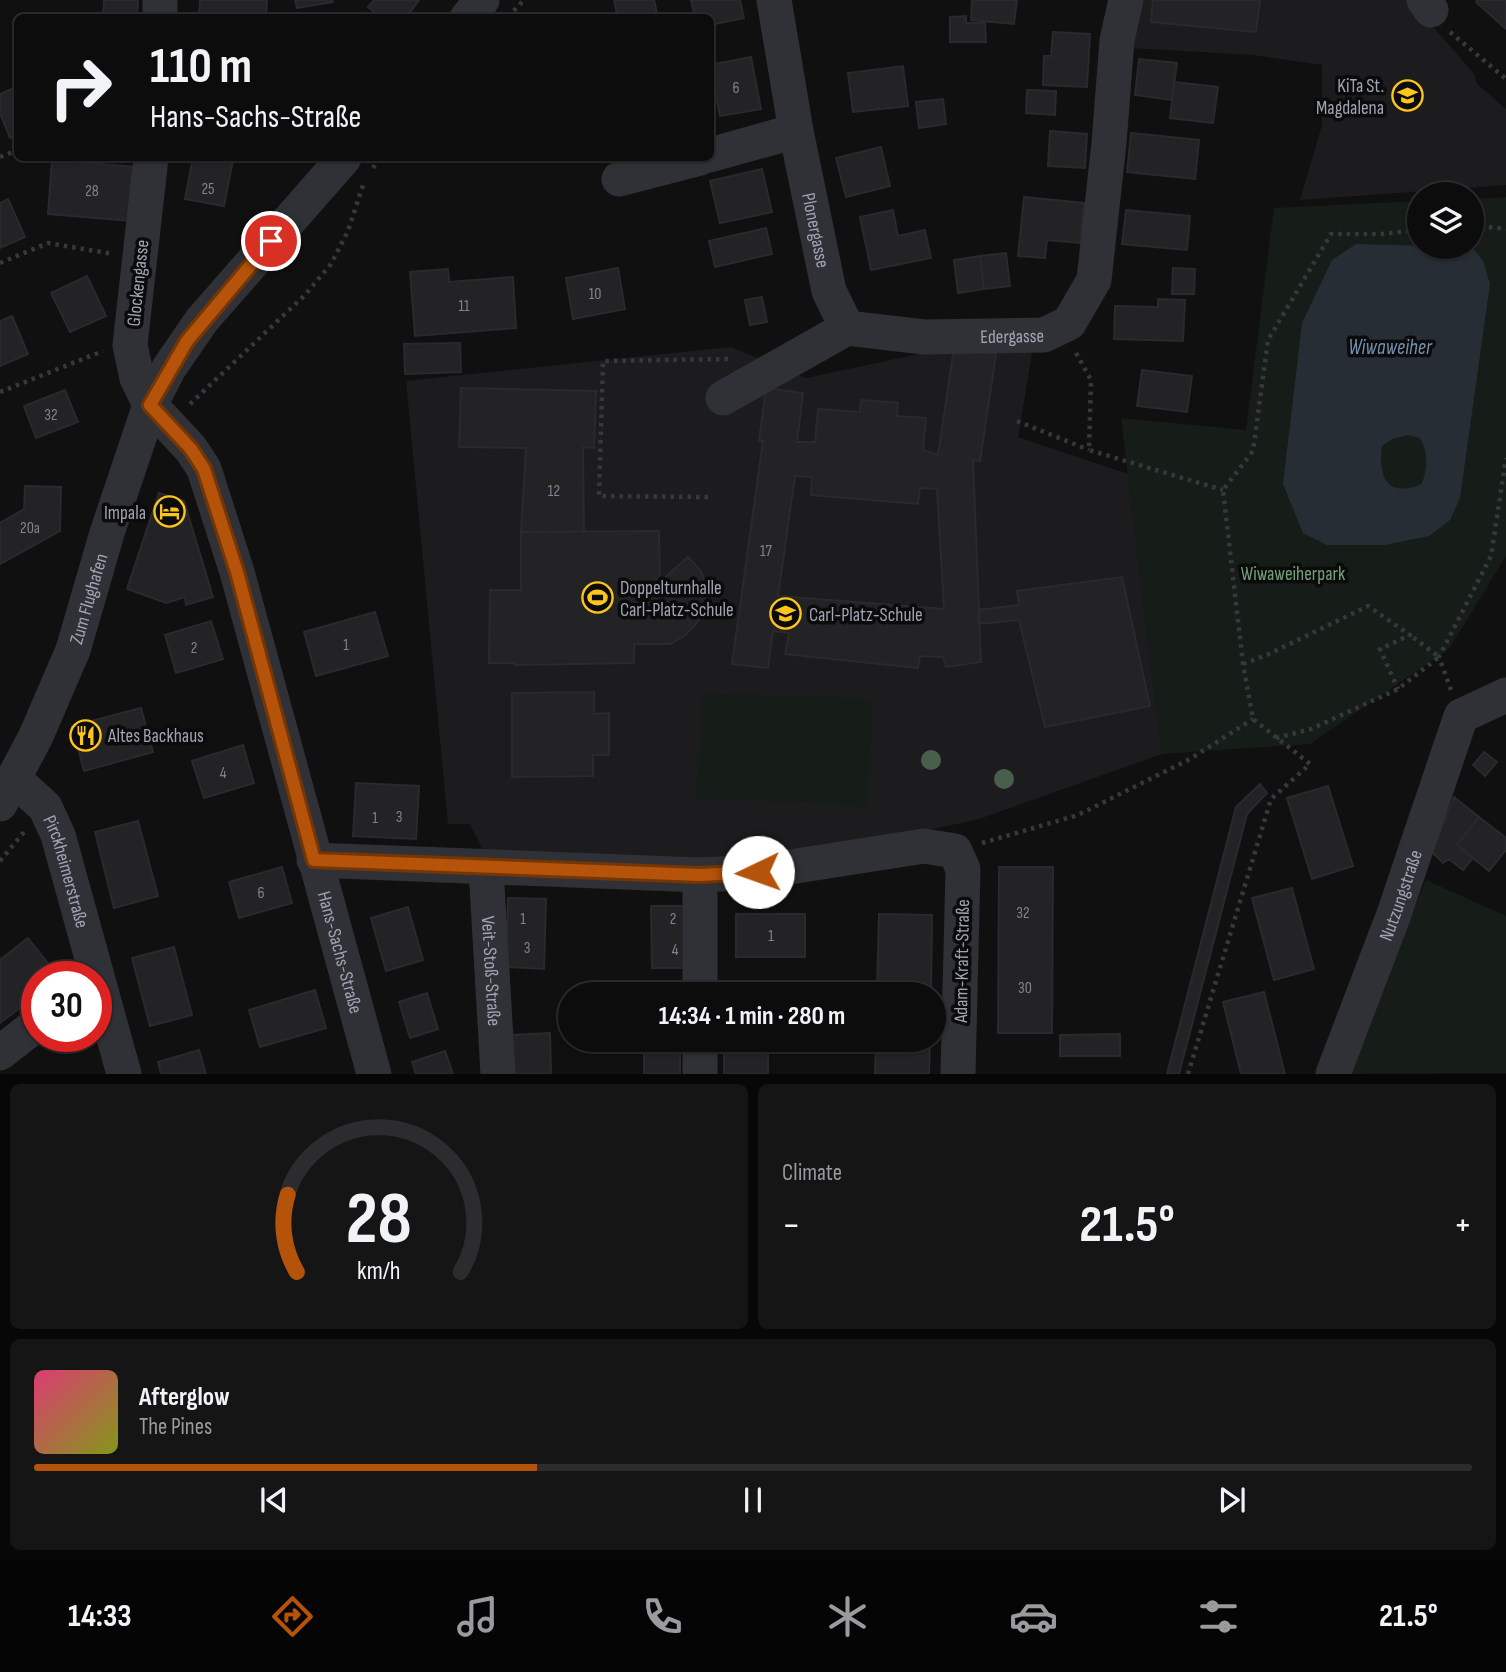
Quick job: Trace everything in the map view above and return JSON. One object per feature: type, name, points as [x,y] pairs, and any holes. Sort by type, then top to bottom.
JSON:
[{"type":"street","points":[[470,14],[482,0]]},
{"type":"street","name":"Plonergasse","points":[[774,0],[796,131],[829,291],[847,328]]},
{"type":"street","name":"Edergasse","points":[[847,328],[924,337],[1044,335],[1069,323],[1094,280],[1117,40],[1126,0]]},
{"type":"street","points":[[714,154],[796,131]]},
{"type":"street","name":"Glockengasse","points":[[152,161],[131,345],[137,378],[160,417]]},
{"type":"street","points":[[619,179],[688,161]]},
{"type":"street","name":"Zum Flughafen","points":[[7,792],[36,736],[73,650],[107,533],[160,417],[169,368],[202,320],[360,170]]},
{"type":"street","points":[[723,398],[763,373],[847,328]]},
{"type":"street","name":"Hans-Sachs-Straße","points":[[160,417],[191,449],[204,469],[237,572],[374,1073]]},
{"type":"street","points":[[1461,716],[1506,695]]},
{"type":"street","name":"Nutzungstraße","points":[[1333,1073],[1394,914],[1461,716]]},
{"type":"street","name":"Pirckheimerstraße","points":[[7,792],[45,807],[58,835],[92,961]]},
{"type":"street","points":[[314,860],[700,875],[758,872],[924,846],[955,851]]},
{"type":"street","name":"Adam-Kraft-Straße","points":[[955,851],[963,869],[958,1073]]},
{"type":"street","name":"Veit-Stoß-Straße","points":[[486,868],[498,1073]]},
{"type":"street","points":[[700,875],[700,982]]},
{"type":"street","name":"Pirckheimerstraße","points":[[112,1032],[124,1073]]},
{"type":"street","points":[[0,1053],[21,1037]]},
{"type":"street","points":[[701,1052],[701,1073]]},
{"type":"path","points":[[512,14],[524,0]]},
{"type":"path","points":[[1427,5],[1450,33],[1506,79]]},
{"type":"path","points":[[160,417],[187,407],[305,295],[331,264],[348,231],[360,170]]},
{"type":"path","points":[[1484,226],[1506,229]]},
{"type":"path","points":[[1188,1073],[1271,799],[1310,764],[1253,719],[1243,664],[1223,490],[1253,451],[1268,340],[1331,233],[1382,234],[1407,231]]},
{"type":"path","points":[[0,263],[48,243],[105,253]]},
{"type":"path","points":[[0,392],[111,348],[131,345]]},
{"type":"path","points":[[1074,349],[1091,380],[1089,450]]},
{"type":"path","points":[[708,497],[599,496],[603,361],[742,359],[763,373]]},
{"type":"path","points":[[1017,422],[1089,450],[1223,490]]},
{"type":"path","points":[[1275,738],[1311,729],[1398,688],[1439,657],[1491,556],[1506,458]]},
{"type":"path","points":[[1243,664],[1368,606],[1439,657],[1461,716]]},
{"type":"path","points":[[1398,688],[1380,649],[1410,635]]},
{"type":"path","points":[[955,851],[1078,815],[1190,760],[1253,719]]},
{"type":"shaded area","name":"KiTa St. Magdalena","points":[[1136,0],[1410,0],[1475,75],[1476,83],[1506,109],[1506,185],[1484,187],[1484,182],[1407,182],[1407,192],[1300,200],[1322,125],[1322,65],[1252,55],[1131,48]]},
{"type":"shaded area","name":"Carl-Platz-Schule","points":[[731,347],[806,378],[952,347],[1032,353],[1018,437],[1128,474],[1162,754],[979,819],[884,840],[702,859],[488,859],[470,824],[448,824],[406,381]]},
{"type":"green space","name":"Wiwaweiherpark","points":[[1506,197],[1506,556],[1449,649],[1310,744],[1162,754],[1121,418],[1246,430],[1274,208],[1407,202],[1407,259],[1484,259],[1484,198]]},
{"type":"green space","points":[[703,692],[872,700],[867,806],[697,798]]},
{"type":"green space","points":[[1426,880],[1506,916],[1506,1073],[1346,1074]]},
{"type":"water","name":"Wiwaweiher","points":[[1356,244],[1407,245],[1407,259],[1483,261],[1490,284],[1460,498],[1450,520],[1429,536],[1385,545],[1327,545],[1303,533],[1283,484],[1302,323],[1332,260]],"holes":[[[1408,435],[1420,438],[1425,450],[1422,484],[1400,488],[1387,482],[1382,467],[1382,446],[1392,439]]]},
{"type":"building","points":[[104,0],[138,0],[137,14],[103,14]]},
{"type":"building","points":[[200,0],[267,0],[266,14],[199,14]]},
{"type":"building","points":[[295,0],[332,0],[333,2],[297,8]]},
{"type":"building","points":[[374,0],[419,0],[409,14],[377,14],[368,7]]},
{"type":"building","points":[[614,0],[654,0],[657,14],[617,14]]},
{"type":"building","points":[[691,0],[740,0],[744,18],[714,24],[714,14],[694,14]]},
{"type":"building","points":[[972,0],[1017,0],[1014,24],[971,20]]},
{"type":"building","points":[[1153,0],[1260,0],[1256,32],[1151,22]]},
{"type":"building","points":[[1506,0],[1506,29],[1476,2]]},
{"type":"building","points":[[966,16],[966,23],[985,23],[986,42],[950,42],[950,17]]},
{"type":"building","points":[[1053,32],[1090,34],[1087,87],[1043,85],[1044,56],[1051,56]]},
{"type":"building","points":[[751,57],[761,109],[720,116],[714,85],[714,64]]},
{"type":"building","points":[[1139,59],[1177,63],[1172,100],[1135,95]]},
{"type":"building","points":[[903,66],[908,106],[853,112],[848,73]]},
{"type":"building","points":[[1174,82],[1218,87],[1213,123],[1170,118]]},
{"type":"building","points":[[14,88],[14,136],[10,138],[0,113],[0,94]]},
{"type":"building","points":[[1027,90],[1056,91],[1055,115],[1026,113]]},
{"type":"building","points":[[943,99],[946,124],[919,128],[916,102]]},
{"type":"building","points":[[1050,131],[1087,134],[1085,168],[1048,166]]},
{"type":"building","points":[[1131,133],[1199,140],[1195,179],[1127,172]]},
{"type":"building","points":[[881,147],[890,186],[846,197],[836,158]]},
{"type":"building","points":[[52,161],[136,167],[132,221],[48,214]]},
{"type":"building","points":[[192,161],[233,161],[224,206],[185,199]]},
{"type":"building","points":[[762,169],[772,212],[720,223],[710,181]]},
{"type":"building","points":[[1024,197],[1084,203],[1080,243],[1047,240],[1045,258],[1018,256]]},
{"type":"building","points":[[8,199],[25,237],[0,248],[0,203]]},
{"type":"building","points":[[893,210],[898,236],[925,230],[931,258],[871,270],[860,217]]},
{"type":"building","points":[[1126,210],[1190,216],[1187,250],[1122,244]]},
{"type":"building","points":[[766,228],[772,254],[715,267],[709,241]]},
{"type":"building","points":[[1006,253],[1010,286],[984,289],[980,256]]},
{"type":"building","points":[[980,256],[984,289],[958,293],[954,260]]},
{"type":"building","points":[[618,268],[625,309],[573,319],[566,278]]},
{"type":"building","points":[[1173,268],[1195,269],[1194,294],[1172,294]]},
{"type":"building","points":[[448,269],[449,282],[513,277],[516,328],[415,336],[410,272]]},
{"type":"building","points":[[87,276],[106,316],[70,332],[51,293]]},
{"type":"building","points":[[762,297],[767,322],[750,325],[745,300]]},
{"type":"building","points":[[1158,299],[1185,300],[1183,341],[1114,339],[1115,306],[1158,307]]},
{"type":"building","points":[[12,316],[28,354],[0,366],[0,321]]},
{"type":"building","points":[[460,343],[461,372],[405,374],[404,344]]},
{"type":"building","points":[[954,348],[996,354],[980,461],[973,460],[981,662],[946,667],[943,657],[920,656],[918,668],[785,654],[789,633],[773,631],[768,668],[732,664],[763,441],[759,441],[766,388],[803,393],[797,442],[815,442],[818,409],[860,412],[861,400],[898,403],[897,416],[926,418],[923,450],[938,455]],"holes":[[[795,476],[812,477],[811,495],[918,504],[920,488],[937,489],[944,609],[778,596]]]},
{"type":"building","points":[[1142,370],[1192,376],[1187,412],[1137,406]]},
{"type":"building","points":[[461,388],[596,391],[594,448],[583,447],[584,532],[521,532],[526,448],[459,447]]},
{"type":"building","points":[[65,390],[78,422],[36,438],[24,406]]},
{"type":"building","points":[[25,486],[61,487],[60,531],[0,564],[0,523],[24,509]]},
{"type":"building","points":[[159,493],[184,501],[213,597],[186,605],[185,597],[166,603],[127,589]]},
{"type":"building","name":"Doppelturnhalle Carl-Platz-Schule","points":[[659,531],[660,582],[688,557],[701,571],[707,588],[697,623],[684,636],[670,644],[634,644],[634,663],[489,663],[490,590],[521,590],[521,532]]},
{"type":"building","points":[[1122,577],[1150,706],[1045,727],[1019,620],[979,624],[979,610],[1019,605],[1017,591]]},
{"type":"building","points":[[375,612],[388,656],[316,676],[304,632]]},
{"type":"building","points":[[211,621],[223,659],[176,673],[165,635]]},
{"type":"building","points":[[594,692],[594,714],[609,713],[609,755],[593,755],[593,776],[512,777],[512,693]]},
{"type":"building","points":[[141,708],[153,752],[84,771],[72,726]]},
{"type":"building","points":[[243,745],[254,783],[204,798],[192,761]]},
{"type":"building","points":[[1484,752],[1497,762],[1485,776],[1473,765]]},
{"type":"building","points":[[356,783],[419,786],[416,839],[353,836]]},
{"type":"building","points":[[1260,784],[1267,793],[1247,814],[1179,1074],[1167,1074],[1236,807]]},
{"type":"building","points":[[1328,786],[1353,866],[1312,879],[1287,798]]},
{"type":"building","points":[[1454,797],[1479,817],[1457,845],[1473,858],[1463,870],[1449,859],[1443,863],[1432,852]]},
{"type":"building","points":[[1479,817],[1506,838],[1506,850],[1489,871],[1457,845]]},
{"type":"building","points":[[138,821],[158,896],[114,908],[95,832]]},
{"type":"building","points":[[282,867],[292,903],[239,918],[229,882]]},
{"type":"building","points":[[999,867],[1053,867],[1052,1033],[998,1033]]},
{"type":"building","points":[[1292,888],[1314,969],[1274,980],[1252,898]]},
{"type":"building","points":[[508,898],[546,899],[544,969],[506,967]]},
{"type":"building","points":[[651,906],[692,906],[692,968],[652,968]]},
{"type":"building","points":[[408,907],[423,960],[386,971],[371,918]]},
{"type":"building","points":[[736,914],[805,914],[805,957],[736,957]]},
{"type":"building","points":[[879,914],[932,915],[931,982],[877,982]]},
{"type":"building","points":[[28,938],[46,961],[21,961],[21,1007],[0,1023],[0,960]]},
{"type":"building","points":[[174,947],[192,1015],[150,1026],[132,958]]},
{"type":"building","points":[[315,990],[326,1028],[260,1047],[249,1010]]},
{"type":"building","points":[[1264,992],[1285,1074],[1241,1074],[1223,1002]]},
{"type":"building","points":[[427,993],[438,1029],[410,1038],[399,1002]]},
{"type":"building","points":[[550,1033],[551,1074],[513,1074],[512,1035]]},
{"type":"building","points":[[1120,1034],[1120,1056],[1060,1056],[1060,1035]]},
{"type":"building","points":[[199,1050],[206,1074],[161,1074],[158,1062]]},
{"type":"building","points":[[445,1051],[453,1074],[416,1074],[412,1062]]},
{"type":"building","points":[[644,1052],[680,1052],[680,1074],[644,1074]]},
{"type":"building","points":[[724,1052],[768,1052],[768,1074],[724,1074]]},
{"type":"building","points":[[876,1052],[930,1052],[929,1074],[875,1074]]},
{"type":"place","name":"KiTa St. Magdalena","points":[[1407,96]]},
{"type":"place","name":"Impala","points":[[169,512]]},
{"type":"place","name":"Doppelturnhalle Carl-Platz-Schule","points":[[597,598]]},
{"type":"place","name":"Carl-Platz-Schule","points":[[786,614]]},
{"type":"place","name":"Altes Backhaus","points":[[85,735]]},
{"type":"route","points":[[271,241],[202,320],[169,368],[150,405],[191,449],[204,469],[237,572],[314,860],[700,875],[758,872]]}]
